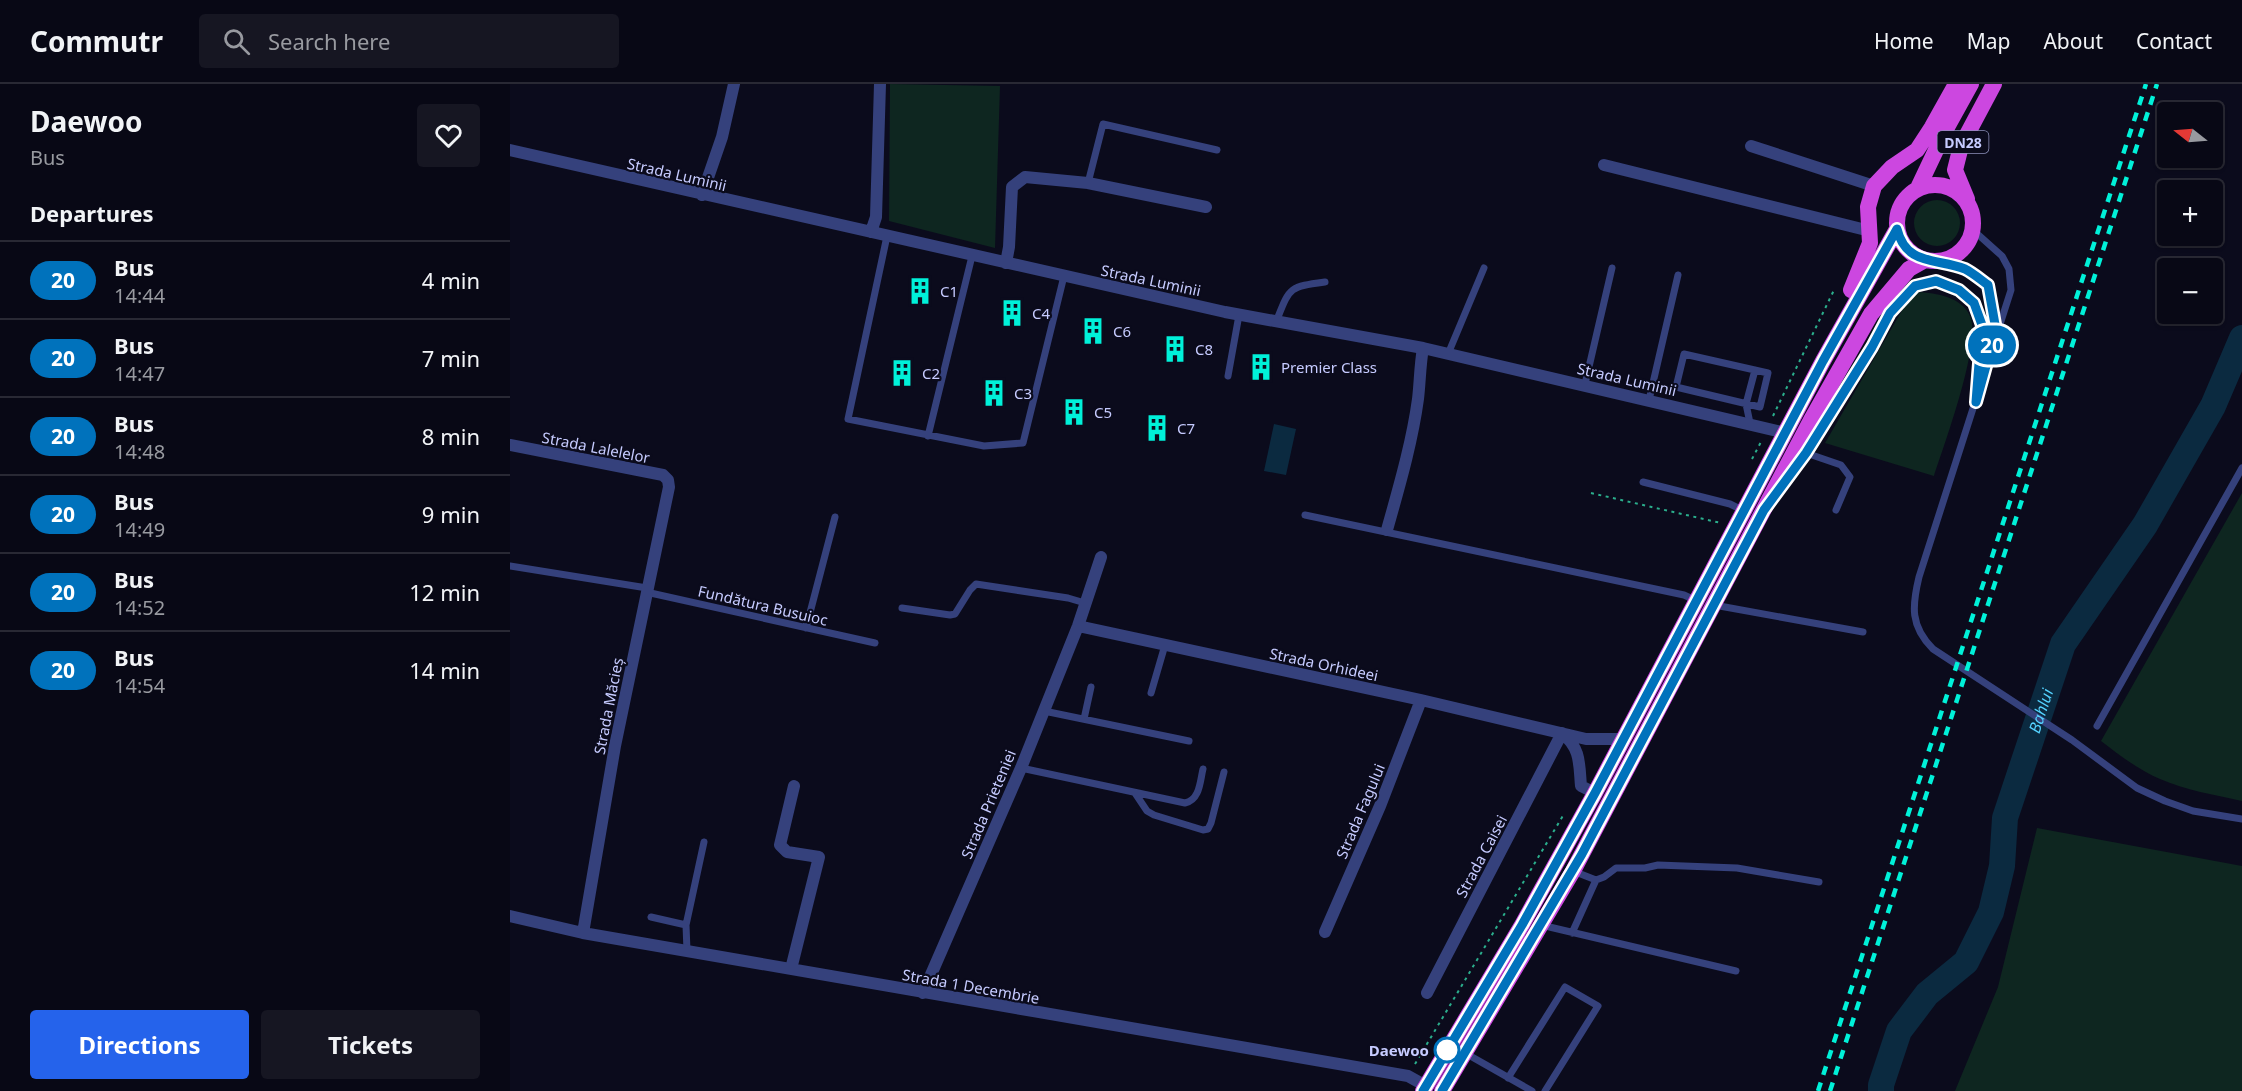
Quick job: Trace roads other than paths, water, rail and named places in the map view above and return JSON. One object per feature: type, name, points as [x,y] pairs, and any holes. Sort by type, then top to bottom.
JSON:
[{"type":"highway","points":[[1823,361],[1830,335],[1870,243],[1868,207],[1874,186],[1892,167],[1917,150],[1956,84]]},
{"type":"highway","name":"DN28","points":[[1424,1088],[1522,925],[1595,793],[1823,361],[1897,229],[1899,209],[1918,188],[1945,131],[1971,84]]},
{"type":"highway","name":"DN28","points":[[1973,230],[1973,216],[1955,170],[1961,146],[1994,84]]},
{"type":"highway","points":[[1918,188],[1937,184],[1946,186],[1962,196],[1968,203]]},
{"type":"highway","points":[[1897,229],[1904,246],[1914,255],[1932,261]]},
{"type":"highway","points":[[1442,1091],[1573,871],[1811,420],[1871,314],[1909,269],[1932,261],[1951,258],[1969,241],[1973,230]]},
{"type":"street","points":[[702,195],[722,136],[734,84]]},
{"type":"street","points":[[871,232],[876,217],[880,84]]},
{"type":"street","points":[[1751,146],[1874,186]]},
{"type":"street","name":"Strada Luminii","points":[[510,150],[972,256],[1239,315],[1423,348],[1786,432]]},
{"type":"street","points":[[1604,165],[1870,231]]},
{"type":"street","points":[[1006,263],[1010,247],[1012,188],[1025,177],[1088,183],[1206,207]]},
{"type":"street","points":[[1387,530],[1409,446],[1418,398],[1423,348]]},
{"type":"street","name":"Strada Lalelelor","points":[[510,445],[663,475],[668,480],[669,487]]},
{"type":"street","name":"Strada Măcieș","points":[[583,933],[615,747],[669,487]]},
{"type":"street","name":"Strada Prieteniei","points":[[923,993],[1021,768],[1078,626],[1101,557]]},
{"type":"street","name":"Strada Orhideei","points":[[1078,626],[1421,700],[1586,740],[1624,739]]},
{"type":"street","name":"Strada Fagului","points":[[1325,932],[1380,806],[1421,700]]},
{"type":"street","points":[[1563,733],[1577,749],[1581,786],[1595,793]]},
{"type":"street","name":"Strada Caisei","points":[[1427,993],[1563,733]]},
{"type":"street","points":[[791,969],[819,857],[787,852],[780,845],[794,786]]},
{"type":"street","name":"Strada 1 Decembrie","points":[[510,916],[583,933],[1408,1076],[1424,1088]]},
{"type":"lane","points":[[1088,183],[1103,124],[1217,150]]},
{"type":"lane","points":[[1973,230],[2002,256],[2009,269],[2011,290],[1996,330],[1976,402],[1919,577],[1913,602],[1915,621],[1925,640],[1933,649],[2072,740],[2137,788],[2193,811],[2242,819]]},
{"type":"lane","points":[[887,236],[848,419],[984,446],[1023,443],[1064,276]]},
{"type":"lane","points":[[928,436],[972,256]]},
{"type":"lane","points":[[1932,261],[1966,270],[1988,285],[1996,330]]},
{"type":"lane","points":[[1448,354],[1485,268]]},
{"type":"lane","points":[[1585,384],[1612,268]]},
{"type":"lane","points":[[1649,400],[1678,274]]},
{"type":"lane","points":[[1764,510],[1806,453],[1872,347],[1890,313],[1915,286],[1936,281],[1959,290],[1974,303],[1982,325],[1976,402]]},
{"type":"lane","points":[[1276,322],[1287,294],[1296,286],[1326,282]]},
{"type":"lane","points":[[1228,376],[1239,315]]},
{"type":"lane","points":[[1684,354],[1768,373],[1760,407],[1746,404],[1676,387],[1684,354]]},
{"type":"lane","points":[[1750,423],[1746,404],[1755,370]]},
{"type":"lane","points":[[1806,453],[1841,465],[1850,477],[1836,510]]},
{"type":"lane","points":[[2097,726],[2242,468]]},
{"type":"lane","points":[[1644,482],[1730,504],[1744,511]]},
{"type":"lane","points":[[1305,514],[1684,595],[1697,601]]},
{"type":"lane","points":[[806,628],[836,517]]},
{"type":"lane","name":"Fundătura Busuioc","points":[[510,566],[646,590],[875,643]]},
{"type":"lane","points":[[902,608],[955,614],[976,584],[1068,598],[1085,603]]},
{"type":"lane","points":[[1714,605],[1863,632]]},
{"type":"lane","points":[[1151,693],[1165,645]]},
{"type":"lane","points":[[1084,719],[1091,687]]},
{"type":"lane","points":[[1044,711],[1189,741]]},
{"type":"lane","points":[[1021,768],[1185,803],[1192,802],[1196,796],[1203,769]]},
{"type":"lane","points":[[1136,792],[1147,811],[1154,815],[1203,830],[1208,829],[1224,772]]},
{"type":"lane","points":[[687,951],[686,925],[704,843]]},
{"type":"lane","points":[[1572,933],[1596,880],[1616,868],[1645,868],[1658,865],[1737,868],[1819,882]]},
{"type":"lane","points":[[1573,871],[1596,880]]},
{"type":"lane","points":[[651,917],[686,925]]},
{"type":"lane","points":[[1541,925],[1736,971]]},
{"type":"lane","points":[[1508,1078],[1565,987],[1598,1006],[1545,1091]]},
{"type":"lane","points":[[1465,1053],[1532,1091]]},
{"type":"water","points":[[1274,424],[1296,429],[1286,475],[1264,471]]},
{"type":"waterway","name":"Bahlui","points":[[1881,1091],[1899,1031],[1927,994],[1966,962],[1991,912],[2002,866],[2005,818],[2063,644],[2145,525],[2213,406],[2242,338]]},
{"type":"railway","points":[[1818,1091],[2146,84]]},
{"type":"railway","points":[[1830,1091],[2157,84]]},
{"type":"place","name":"C1","points":[[920,291]]},
{"type":"place","name":"C4","points":[[1012,313]]},
{"type":"place","name":"C6","points":[[1093,331]]},
{"type":"place","name":"C8","points":[[1175,349]]},
{"type":"place","name":"Premier Class","points":[[1261,367]]},
{"type":"place","name":"C2","points":[[902,373]]},
{"type":"place","name":"C3","points":[[994,393]]},
{"type":"place","name":"C5","points":[[1074,412]]},
{"type":"place","name":"C7","points":[[1157,428]]},
{"type":"place","name":"Daewoo","points":[[1447,1050]]}]
